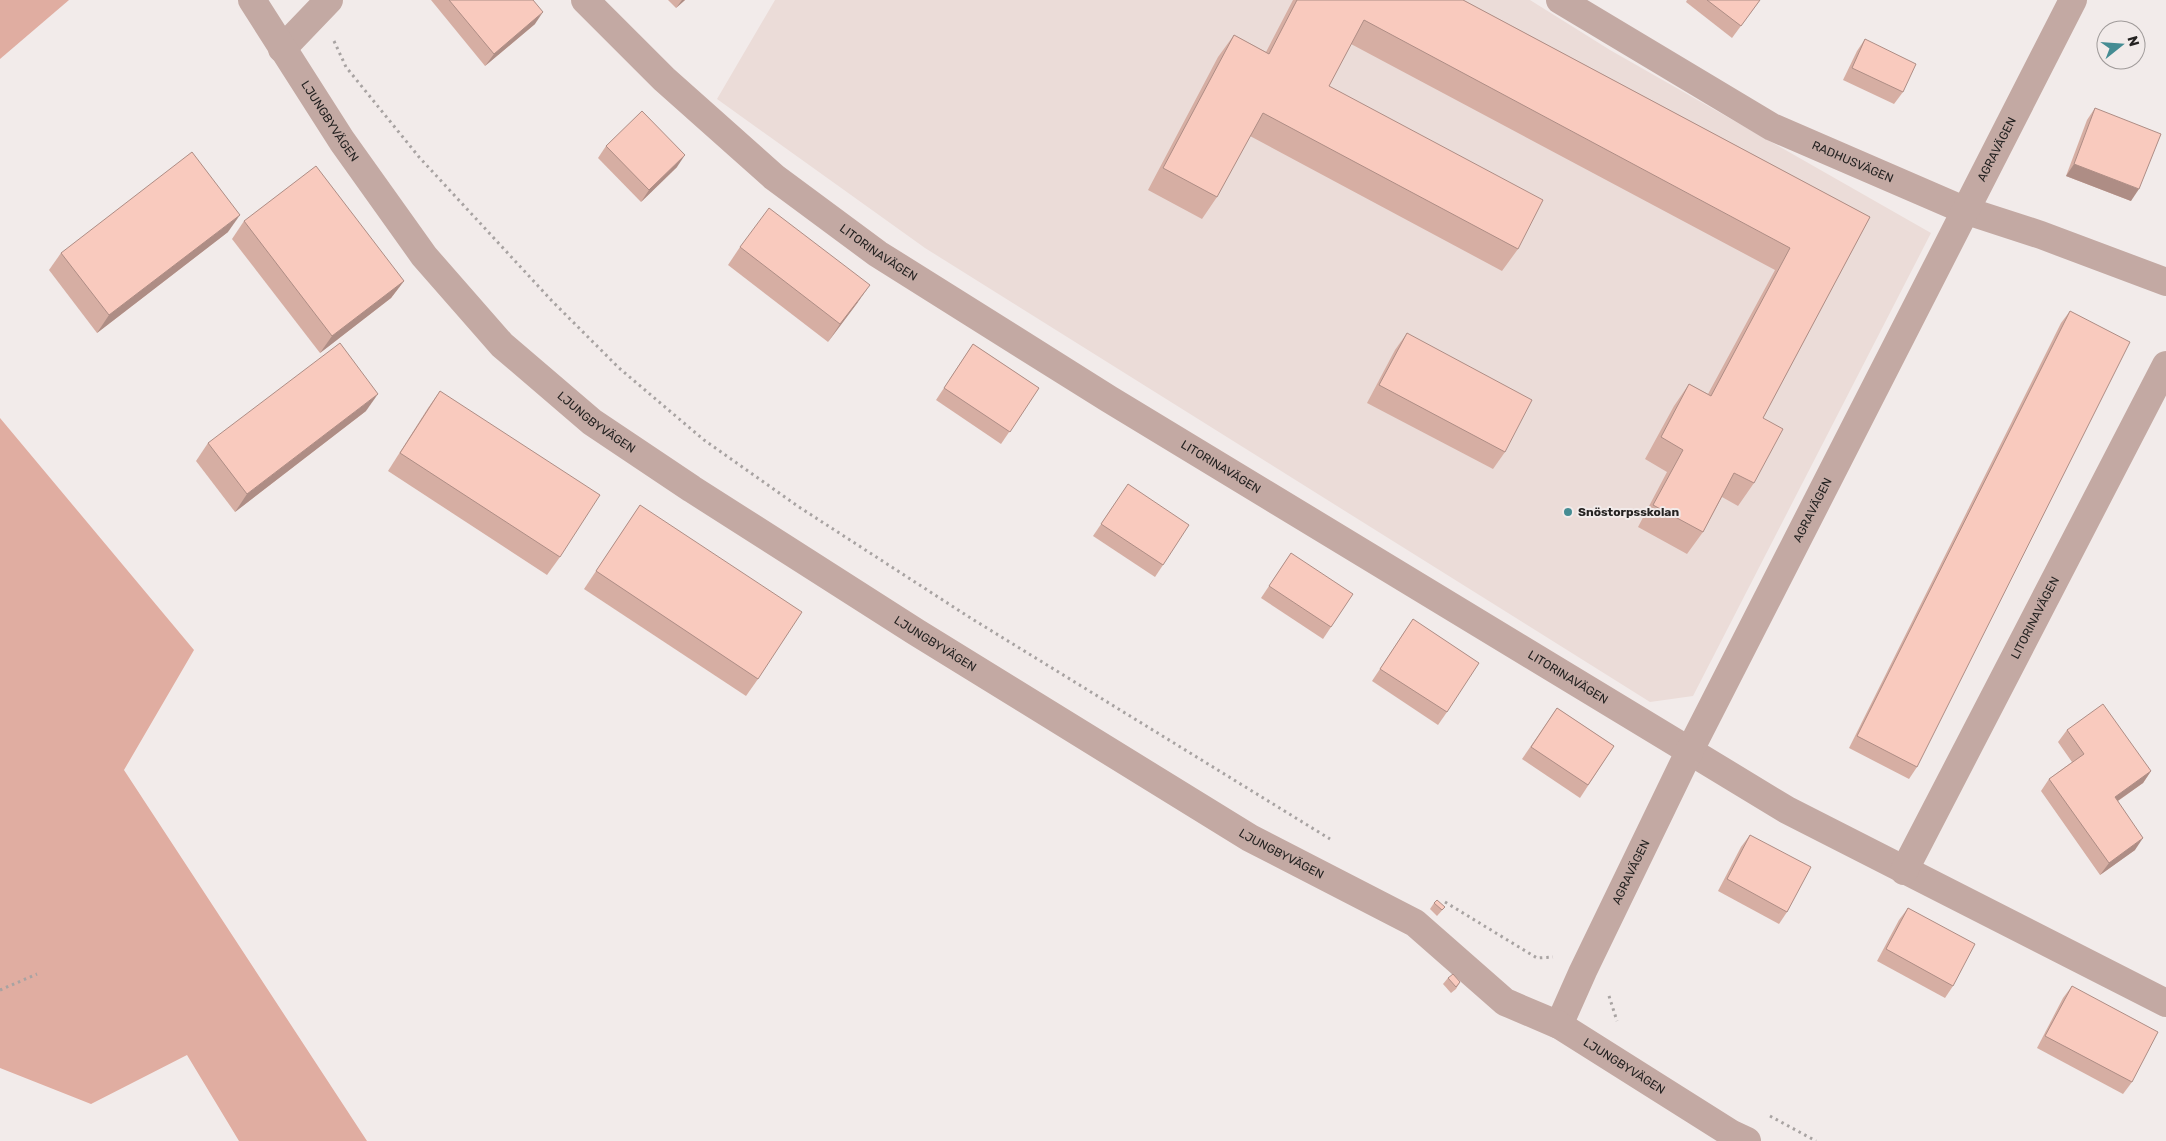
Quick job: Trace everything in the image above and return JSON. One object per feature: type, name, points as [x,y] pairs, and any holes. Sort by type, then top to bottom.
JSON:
[{"type":"street","name":"LJUNGBYVÄGEN","points":[[252,0],[342,141],[424,256],[502,345],[592,422],[692,489],[916,632],[1250,838],[1415,924],[1505,1002],[1559,1025],[1732,1134],[1747,1141]]},
{"type":"street","name":"LITORINAVÄGEN","points":[[585,0],[664,79],[774,177],[878,254],[1109,399],[1787,810],[2166,1003]]},
{"type":"street","name":"RADHUSVÄGEN","points":[[1560,0],[1772,126],[1964,210],[2041,235],[2166,282]]},
{"type":"street","name":"AGRAVÄGEN","points":[[1559,1025],[1583,971],[1689,752],[1964,210],[2073,0]]},
{"type":"street","points":[[282,49],[322,6]]},
{"type":"street","name":"LITORINAVÄGEN","points":[[1904,871],[2166,366]]},
{"type":"path","points":[[322,6],[331,33],[346,67],[419,157],[552,301],[619,368],[704,440],[799,507],[968,617],[1335,842]]},
{"type":"path","points":[[1443,901],[1537,958],[1556,956],[1583,971],[1607,989],[1619,1024]]},
{"type":"path","points":[[0,990],[38,974]]},
{"type":"path","points":[[1764,1112],[1816,1141]]},
{"type":"shaded area","points":[[0,0],[69,0],[0,59]]},
{"type":"shaded area","name":"Snöstorpsskolan","points":[[775,0],[1530,0],[1610,50],[1931,233],[1693,696],[1650,702],[925,248],[717,99]]},
{"type":"shaded area","points":[[0,418],[194,650],[124,770],[367,1141],[239,1141],[187,1055],[91,1104],[0,1068]]},
{"type":"building","points":[[449,0],[533,0],[543,12],[494,54]]},
{"type":"building","points":[[1297,0],[1463,0],[1870,217],[1763,418],[1783,429],[1754,483],[1734,473],[1703,532],[1653,505],[1683,450],[1661,437],[1689,384],[1711,396],[1790,248],[1364,20],[1329,86],[1543,200],[1518,249],[1263,113],[1217,197],[1163,168],[1234,35],[1269,54]]},
{"type":"building","points":[[1707,0],[1760,0],[1741,26]]},
{"type":"building","points":[[1865,39],[1916,64],[1903,92],[1852,68]]},
{"type":"building","points":[[2095,108],[2161,134],[2139,189],[2074,164]]},
{"type":"building","points":[[642,111],[685,155],[649,190],[606,146]]},
{"type":"building","points":[[192,152],[240,215],[109,315],[61,253]]},
{"type":"building","points":[[316,166],[404,281],[332,336],[244,221]]},
{"type":"building","points":[[769,208],[870,285],[840,324],[740,247]]},
{"type":"building","points":[[2070,311],[2130,342],[1917,767],[1857,736]]},
{"type":"building","points":[[1407,333],[1532,400],[1505,452],[1379,385]]},
{"type":"building","points":[[340,343],[378,394],[247,494],[208,443]]},
{"type":"building","points":[[973,344],[1039,388],[1010,432],[944,388]]},
{"type":"building","points":[[440,391],[600,495],[560,557],[400,453]]},
{"type":"building","points":[[1128,484],[1189,525],[1163,565],[1101,524]]},
{"type":"building","points":[[640,505],[802,612],[758,679],[596,571]]},
{"type":"building","points":[[1291,553],[1353,594],[1331,627],[1269,586]]},
{"type":"building","points":[[1413,619],[1479,663],[1447,712],[1380,669]]},
{"type":"building","points":[[2103,704],[2151,771],[2115,797],[2143,838],[2109,863],[2049,779],[2084,754],[2067,730]]},
{"type":"building","points":[[1557,708],[1614,746],[1588,785],[1531,747]]},
{"type":"building","points":[[1750,835],[1811,867],[1787,912],[1727,879]]},
{"type":"building","points":[[1437,900],[1445,907],[1442,910],[1434,903]]},
{"type":"building","points":[[1908,908],[1975,944],[1953,986],[1886,949]]},
{"type":"building","points":[[1453,974],[1460,982],[1456,987],[1448,978]]},
{"type":"building","points":[[2072,986],[2158,1032],[2132,1082],[2045,1036]]},
{"type":"place","name":"Snöstorpsskolan","points":[[1568,512]]}]
